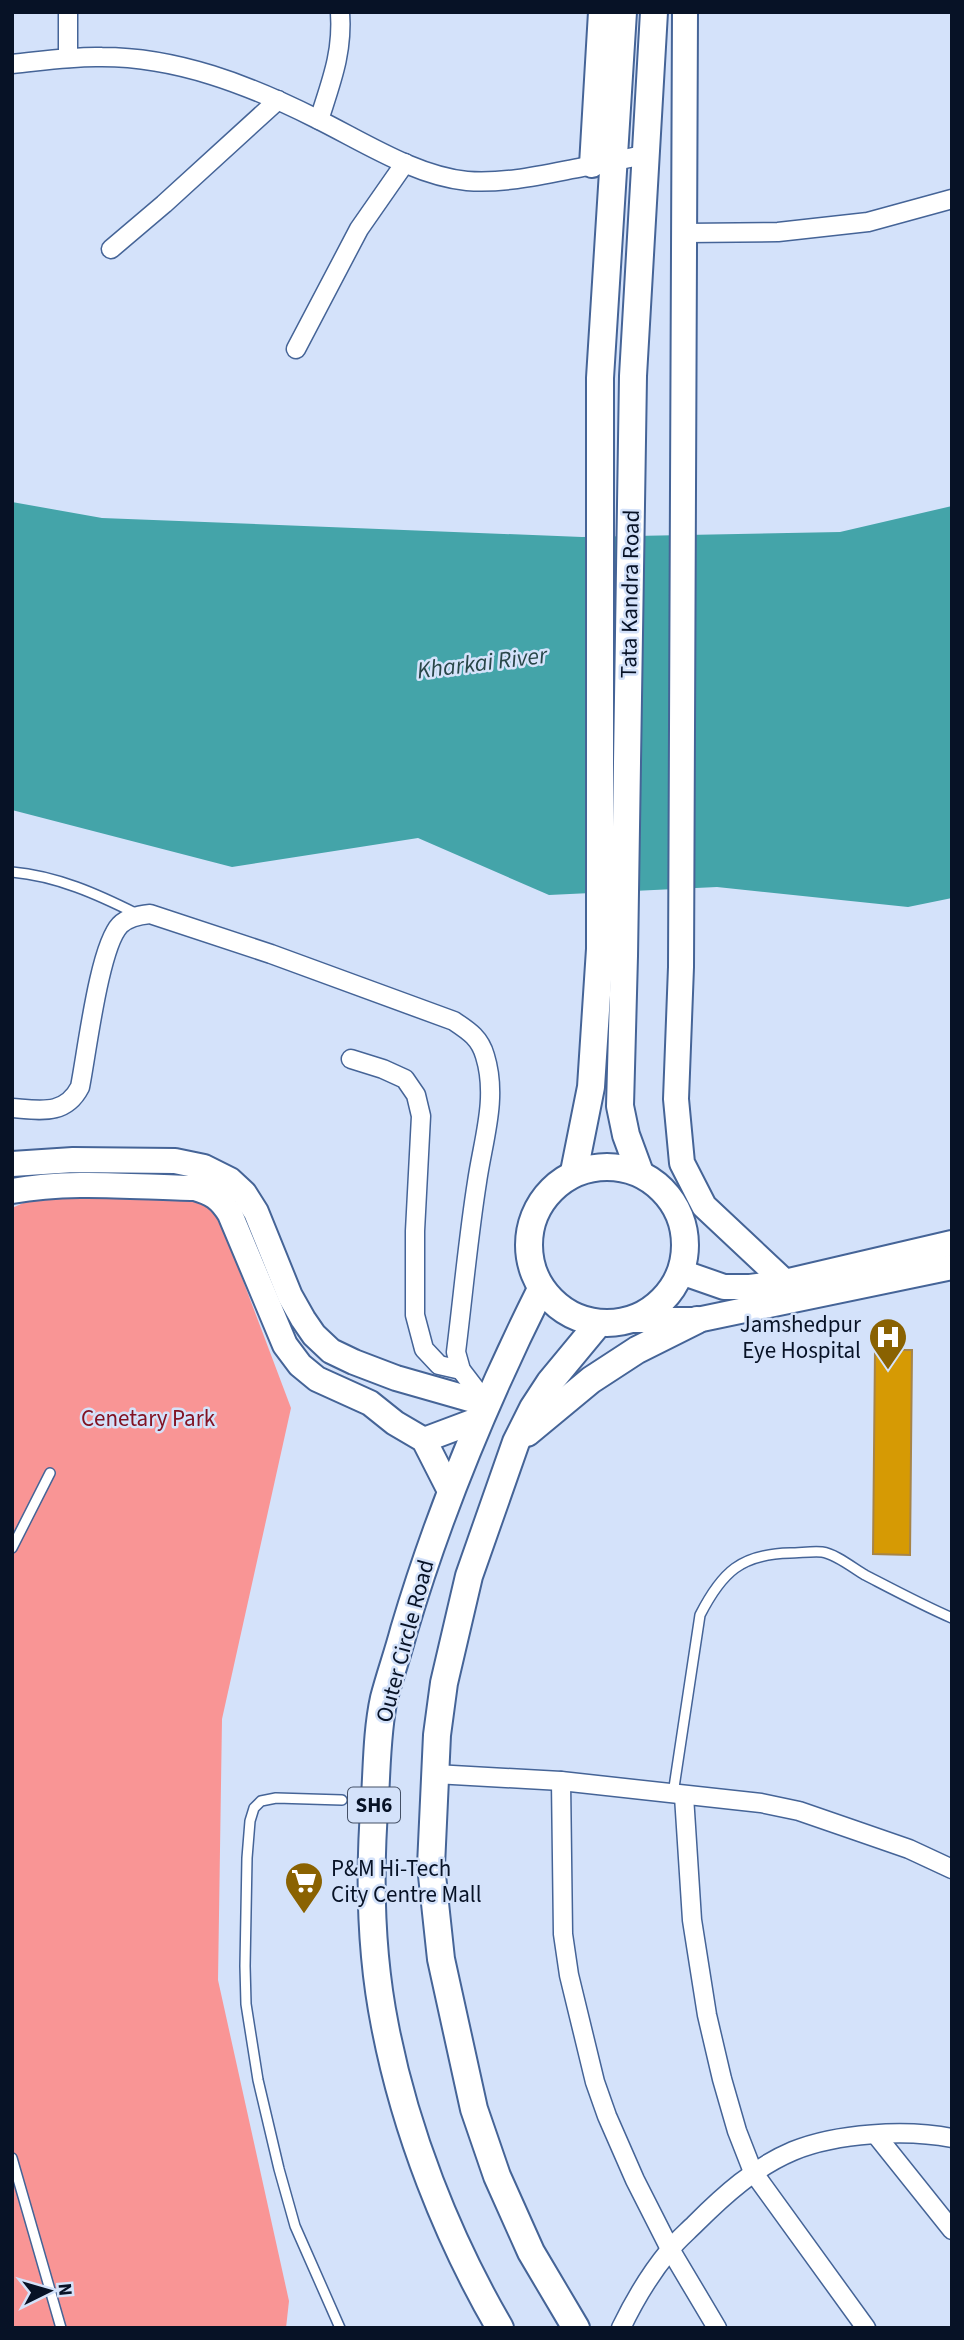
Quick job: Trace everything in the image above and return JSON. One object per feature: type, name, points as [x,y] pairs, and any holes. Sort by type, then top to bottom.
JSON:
[{"type":"main road","points":[[574,1172],[591,1087],[612,953],[600,378],[602,164],[623,12]]},
{"type":"main road","name":"Tata Kandra Road","points":[[640,1173],[626,1135],[620,1106],[612,953],[633,376],[654,12]]},
{"type":"main road","points":[[607,1165],[640,1173],[665,1192],[681,1219],[685,1249],[681,1272],[669,1293],[652,1309],[631,1320],[598,1324],[566,1313],[541,1289],[529,1257],[531,1223],[547,1193],[574,1172],[607,1165]]},
{"type":"main road","name":"Outer Circle Road","points":[[500,2328],[442,2214],[409,2118],[385,2026],[373,1927],[371,1844],[384,1700],[420,1576],[450,1491],[483,1412],[541,1289]]},
{"type":"main road","points":[[483,1412],[519,1436],[591,1380],[637,1350],[697,1320]]},
{"type":"main road","name":"SH6","points":[[576,2328],[531,2252],[497,2176],[474,2109],[441,1959],[431,1866],[437,1735],[444,1683],[469,1576],[519,1436],[550,1382],[598,1324]]},
{"type":"street","points":[[68,12],[68,58]]},
{"type":"street","points":[[319,120],[339,53],[342,34],[340,12]]},
{"type":"street","points":[[601,12],[602,164]]},
{"type":"street","points":[[684,12],[681,967],[676,1099],[682,1163],[704,1206],[785,1282]]},
{"type":"street","points":[[12,64],[68,58],[134,58],[229,80],[278,100],[405,163],[431,173],[467,181],[531,177],[646,154]]},
{"type":"street","points":[[111,249],[278,100]]},
{"type":"street","points":[[296,349],[359,229],[405,163]]},
{"type":"street","points":[[685,233],[778,232],[869,222],[952,199]]},
{"type":"street","points":[[12,1108],[47,1110],[60,1108],[74,1099],[80,1087],[103,961],[121,924],[138,915],[150,914],[271,954],[462,1026],[480,1042],[486,1057],[492,1097],[477,1182],[456,1352],[461,1370],[483,1412]]},
{"type":"street","points":[[351,1059],[405,1079],[416,1095],[421,1116],[413,1277],[415,1315],[424,1349],[439,1366],[461,1370]]},
{"type":"street","points":[[12,1164],[73,1160],[175,1161],[204,1167],[230,1180],[244,1193],[257,1212],[290,1296],[314,1335],[346,1359],[483,1412]]},
{"type":"street","points":[[12,1191],[66,1185],[195,1188],[212,1194],[222,1201],[230,1214],[285,1345],[300,1366],[332,1387],[370,1403],[395,1423],[424,1440],[450,1491]]},
{"type":"street","points":[[681,1272],[724,1287],[750,1287],[785,1282],[952,1243]]},
{"type":"street","points":[[631,1320],[697,1320],[952,1267]]},
{"type":"street","points":[[332,1387],[346,1359]]},
{"type":"street","points":[[424,1440],[483,1412]]},
{"type":"street","points":[[435,1774],[561,1781],[761,1802],[799,1811],[909,1849],[952,1869]]},
{"type":"street","points":[[561,1781],[563,1934],[569,1975],[595,2082],[635,2179],[670,2249],[717,2328]]},
{"type":"street","points":[[679,1795],[692,1920],[707,2015],[737,2131],[753,2172],[866,2328]]},
{"type":"street","points":[[621,2328],[632,2306],[670,2249],[712,2207],[753,2172],[794,2151],[827,2141],[876,2135],[916,2134],[952,2138]]},
{"type":"street","points":[[876,2135],[952,2230]]},
{"type":"lane","points":[[12,872],[29,873],[68,884],[102,896],[138,915]]},
{"type":"lane","points":[[12,1548],[50,1473]]},
{"type":"lane","points":[[679,1795],[700,1615],[718,1584],[741,1562],[755,1556],[775,1553],[825,1552],[909,1599],[952,1618]]},
{"type":"lane","points":[[340,2328],[295,2226],[279,2169],[258,2080],[247,2004],[245,1966],[247,1858],[250,1821],[254,1808],[261,1801],[275,1798],[341,1800]]},
{"type":"lane","points":[[12,2158],[61,2328]]},
{"type":"green space","name":"Cenetary Park","points":[[39,1196],[213,1201],[291,1408],[222,1719],[218,1980],[289,2301],[286,2328],[12,2328],[12,1208]]},
{"type":"water","name":"Kharkai River","points":[[12,502],[102,518],[582,537],[840,532],[952,506],[952,898],[908,907],[717,887],[549,895],[418,838],[232,867],[12,810]]},
{"type":"building","points":[[875,1350],[912,1350],[910,1555],[873,1554]]},
{"type":"place","name":"Jamshedpur Eye Hospital","points":[[888,1371]]},
{"type":"place","name":"P&M Hi-Tech City Centre Mall","points":[[304,1915]]}]
